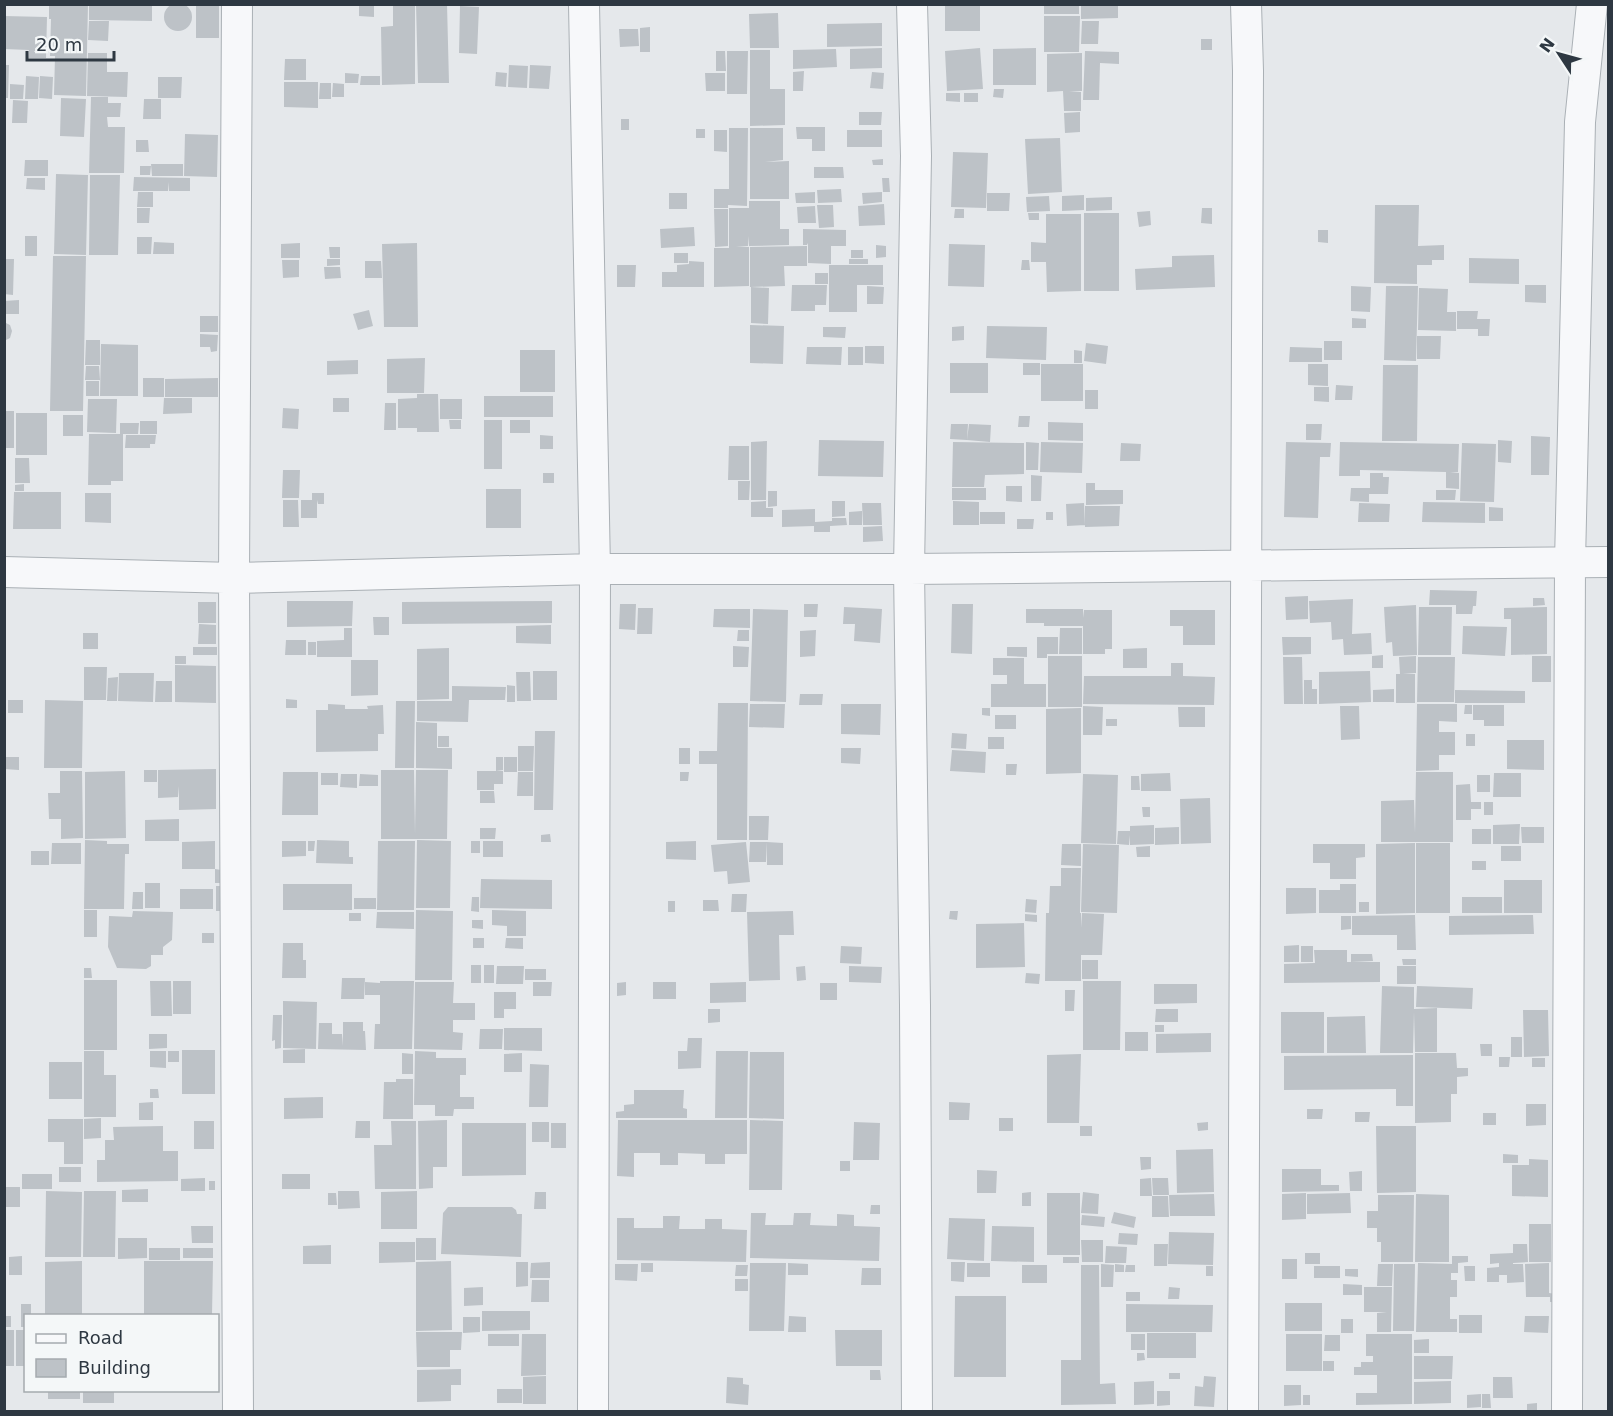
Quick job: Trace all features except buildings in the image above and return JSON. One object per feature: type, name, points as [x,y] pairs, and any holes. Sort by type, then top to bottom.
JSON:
[{"type":"street","points":[[237,4],[234,578],[238,1412]]},
{"type":"street","points":[[584,4],[595,569],[593,1412]]},
{"type":"street","points":[[912,4],[916,156],[909,569],[915,1005],[916,1412]]},
{"type":"street","points":[[1243,1412],[1248,71],[1246,4]]},
{"type":"street","points":[[1567,1412],[1570,562],[1580,122],[1592,4]]},
{"type":"street","points":[[1603,4],[1608,8]]},
{"type":"street","points":[[4,572],[234,578],[595,569],[909,569],[1608,562]]}]
